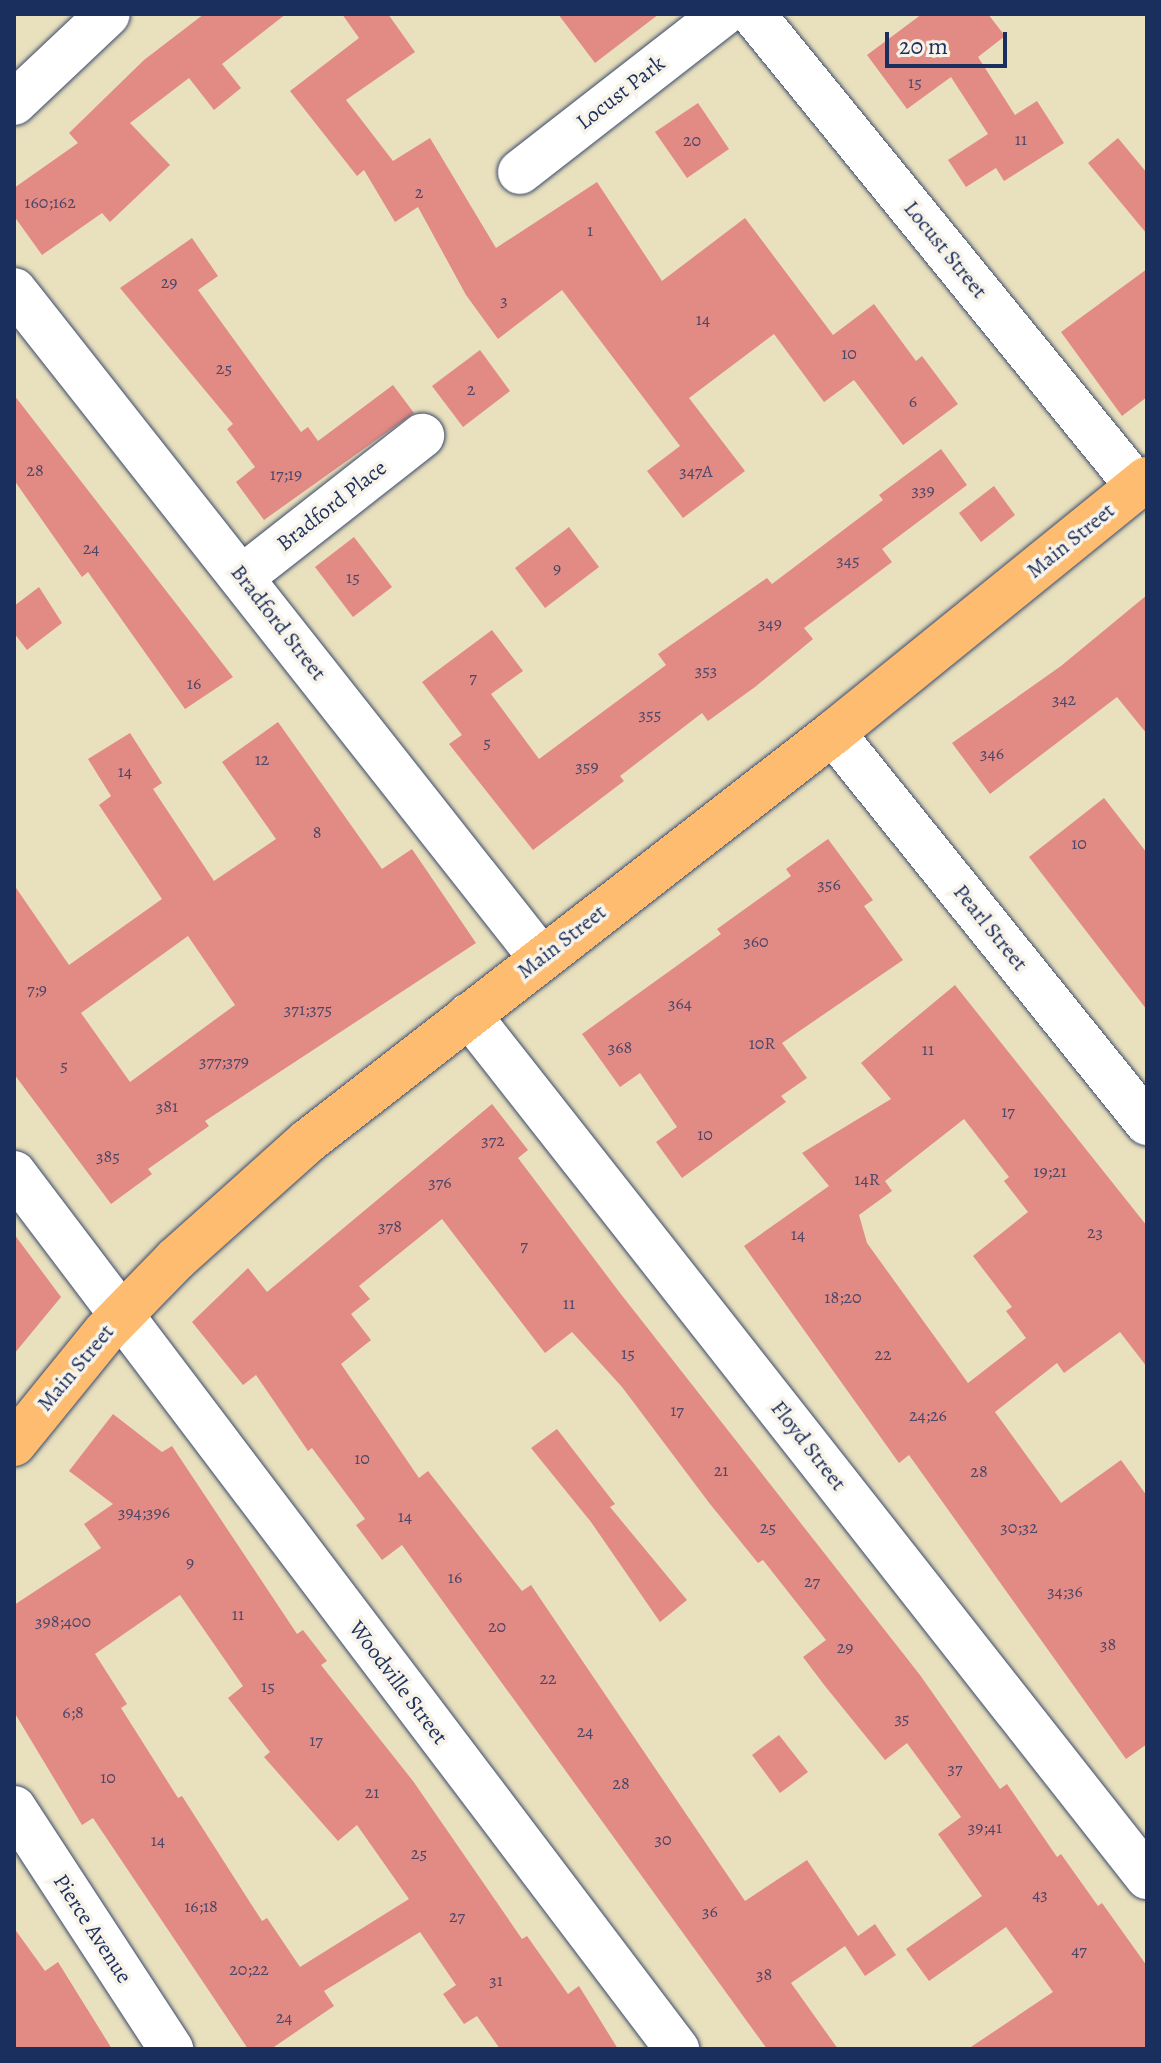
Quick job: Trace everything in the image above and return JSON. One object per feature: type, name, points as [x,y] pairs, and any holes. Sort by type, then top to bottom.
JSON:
[{"type":"main road","name":"Main Street","points":[[14,1444],[120,1317],[234,1204],[541,958],[833,733],[1142,483]]},
{"type":"street","name":"Locust Park","points":[[520,172],[723,14]]},
{"type":"street","name":"Locust Street","points":[[753,14],[1142,483]]},
{"type":"street","points":[[14,103],[85,22]]},
{"type":"street","name":"Bradford Street","points":[[14,290],[541,958]]},
{"type":"street","name":"Bradford Place","points":[[242,577],[422,436]]},
{"type":"street","name":"Pearl Street","points":[[833,733],[1147,1123]]},
{"type":"street","name":"Floyd Street","points":[[469,1015],[1147,1877]]},
{"type":"street","name":"Woodville Street","points":[[14,1173],[677,2049]]},
{"type":"street","name":"Pierce Avenue","points":[[14,1808],[171,2049]]},
{"type":"building","points":[[204,14],[286,14],[222,64],[241,88],[214,110],[189,78],[130,123],[170,165],[110,222],[102,213],[42,255],[14,216],[14,188],[78,143],[69,133],[144,60]]},
{"type":"building","points":[[342,14],[388,14],[415,52],[346,100],[393,161],[430,138],[496,248],[597,182],[662,281],[745,218],[833,335],[874,304],[916,361],[922,356],[958,404],[903,445],[854,380],[824,402],[774,334],[689,398],[745,471],[683,518],[647,471],[680,446],[562,290],[498,339],[466,295],[418,207],[395,222],[364,170],[357,176],[290,91],[359,38]]},
{"type":"building","points":[[558,14],[659,14],[595,63]]},
{"type":"building","points":[[922,14],[988,14],[1005,36],[978,57],[1015,115],[1037,101],[1064,143],[1004,181],[996,168],[966,187],[948,160],[988,134],[951,77],[907,109],[867,55]]},
{"type":"building","points":[[698,103],[729,149],[687,178],[655,132]]},
{"type":"building","points":[[1118,138],[1147,173],[1147,234],[1088,163]]},
{"type":"building","points":[[192,238],[218,276],[198,290],[301,432],[308,427],[318,441],[393,385],[414,413],[264,520],[236,482],[255,467],[227,429],[233,424],[120,288]]},
{"type":"building","points":[[1147,269],[1147,397],[1122,416],[1061,332]]},
{"type":"building","points":[[480,350],[510,391],[463,427],[432,386]]},
{"type":"building","points":[[14,395],[233,677],[185,709],[88,572],[82,577],[14,480]]},
{"type":"building","points":[[941,449],[967,485],[882,549],[892,562],[804,628],[813,639],[755,687],[708,721],[702,713],[620,776],[624,781],[533,850],[449,744],[462,735],[422,682],[492,630],[523,671],[491,694],[539,759],[666,665],[658,654],[767,578],[772,584],[883,500],[879,495]]},
{"type":"building","points":[[994,486],[1015,515],[981,542],[959,513]]},
{"type":"building","points":[[569,527],[599,567],[545,608],[515,568]]},
{"type":"building","points":[[354,537],[392,587],[353,617],[315,567]]},
{"type":"building","points":[[39,587],[62,623],[27,650],[14,633],[14,606]]},
{"type":"building","points":[[1147,595],[1147,734],[1117,697],[990,794],[952,743],[1061,666]]},
{"type":"building","points":[[278,722],[382,869],[412,849],[476,943],[205,1121],[209,1126],[148,1169],[152,1174],[111,1204],[14,1074],[14,885],[69,965],[162,899],[99,805],[111,796],[88,759],[130,733],[162,783],[153,789],[214,881],[276,839],[222,762]],"holes":[[[188,936],[235,1005],[130,1082],[81,1013]]]},
{"type":"building","points":[[1104,798],[1147,853],[1147,1010],[1029,857]]},
{"type":"building","points":[[828,839],[873,900],[864,906],[903,960],[782,1043],[807,1078],[781,1096],[786,1102],[682,1178],[656,1142],[677,1127],[640,1073],[620,1087],[582,1034],[721,934],[717,929],[791,876],[786,869]]},
{"type":"building","points":[[955,985],[1147,1226],[1147,1367],[1120,1332],[1064,1373],[1057,1363],[995,1412],[1061,1503],[1121,1460],[1147,1496],[1147,1744],[1126,1759],[909,1455],[899,1463],[744,1246],[829,1186],[802,1153],[891,1099],[861,1063]],"holes":[[[964,1119],[1009,1177],[1004,1181],[1028,1212],[973,1256],[1012,1307],[1006,1311],[1026,1338],[968,1383],[867,1243],[859,1215],[892,1191],[885,1181]]]},
{"type":"building","points":[[492,1104],[528,1150],[518,1158],[620,1293],[920,1675],[1000,1789],[1007,1784],[1057,1857],[1061,1854],[1098,1906],[1102,1903],[1147,1966],[1147,2049],[968,2049],[1053,1992],[1006,1927],[929,1981],[906,1949],[982,1896],[938,1834],[961,1817],[907,1743],[885,1760],[825,1686],[803,1657],[826,1640],[763,1560],[758,1563],[710,1504],[622,1387],[572,1332],[545,1353],[442,1219],[359,1286],[370,1299],[351,1314],[371,1340],[341,1364],[419,1478],[428,1471],[522,1591],[531,1585],[745,1901],[807,1860],[858,1936],[875,1924],[896,1955],[865,1976],[845,1946],[791,1983],[838,2049],[767,2049],[402,1545],[382,1560],[356,1525],[365,1519],[312,1448],[308,1451],[256,1375],[243,1385],[192,1322],[248,1268],[267,1292]]},
{"type":"building","points":[[14,1234],[61,1297],[14,1354]]},
{"type":"building","points":[[113,1414],[162,1452],[172,1446],[297,1634],[303,1630],[327,1661],[321,1665],[413,1781],[522,1939],[527,1936],[568,1994],[579,1986],[618,2049],[500,2049],[477,2016],[464,2024],[443,1994],[456,1985],[420,1932],[324,1991],[334,2006],[271,2049],[248,2049],[93,1818],[82,1825],[14,1712],[14,1605],[101,1548],[84,1524],[113,1504],[69,1471]],"holes":[[[180,1595],[243,1686],[228,1698],[270,1752],[264,1757],[338,1841],[357,1825],[409,1899],[300,1967],[267,1918],[262,1921],[182,1796],[178,1798],[121,1708],[127,1704],[95,1654]]]},
{"type":"building","points":[[557,1429],[615,1504],[610,1507],[687,1600],[660,1622],[591,1522],[531,1448]]},
{"type":"building","points":[[779,1735],[808,1772],[780,1793],[752,1755]]},
{"type":"building","points":[[14,1928],[45,1971],[58,1962],[112,2049],[14,2049]]}]
